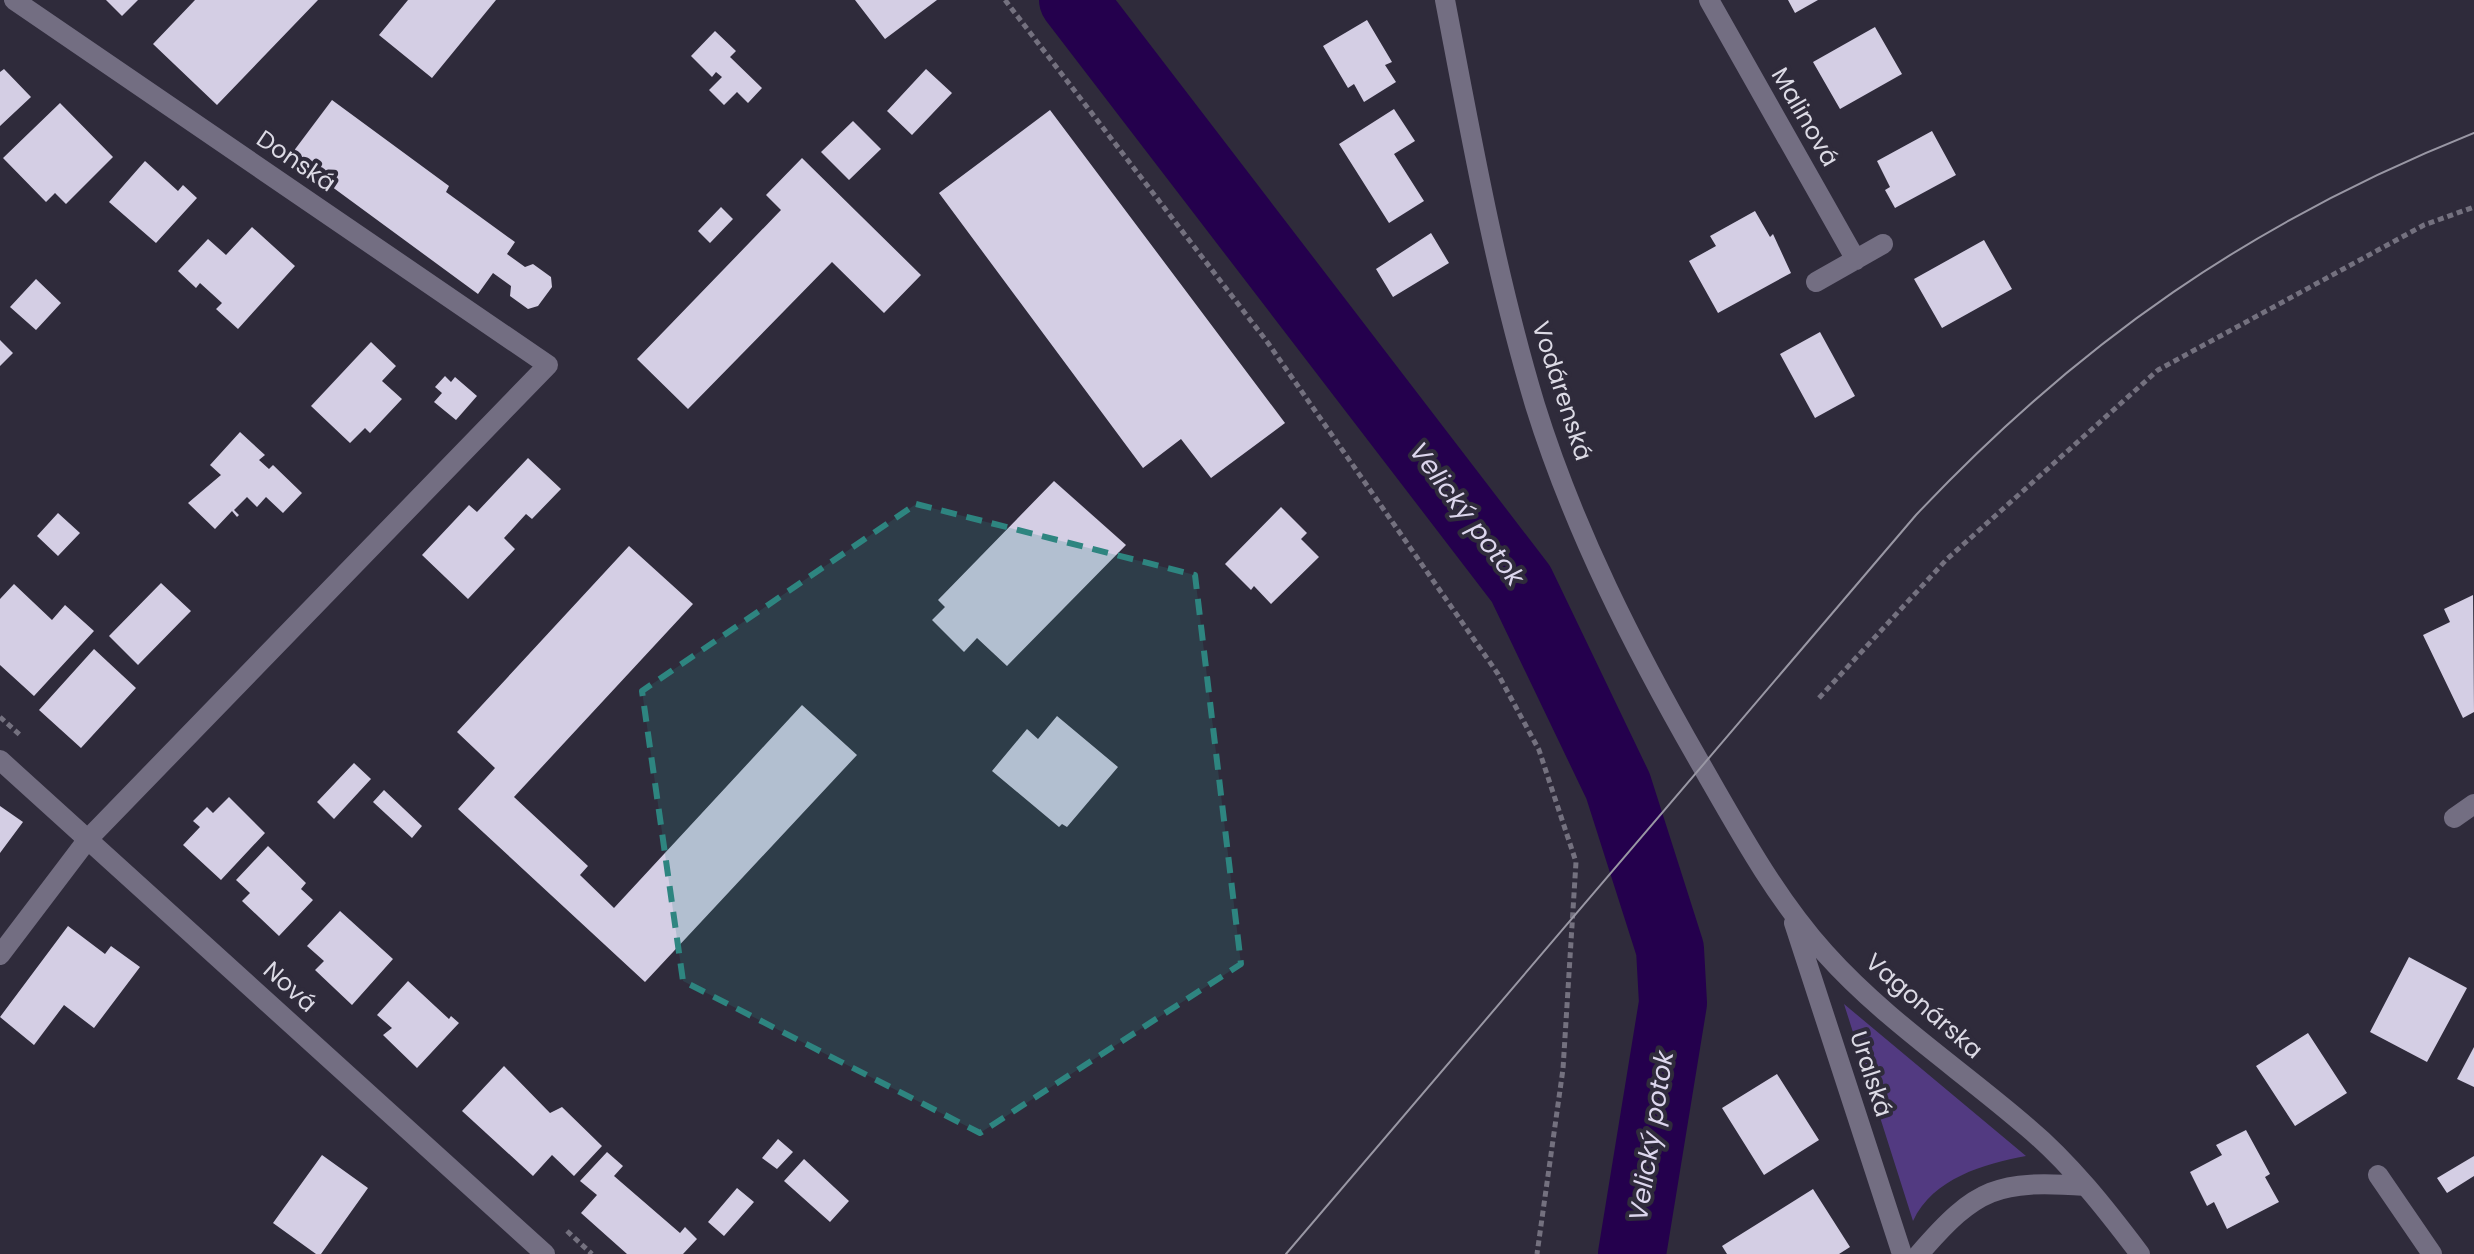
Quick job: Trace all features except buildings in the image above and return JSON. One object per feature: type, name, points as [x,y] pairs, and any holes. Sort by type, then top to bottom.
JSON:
[{"type":"street","name":"Donská","points":[[14,0],[548,365],[88,839]]},
{"type":"street","name":"Vodárenská","points":[[1445,0],[1503,291],[1537,409],[1587,543],[1644,664],[1705,772]]},
{"type":"street","name":"Malinová","points":[[1709,0],[1856,260]]},
{"type":"street","points":[[1816,282],[1883,244]]},
{"type":"street","name":"Nová","points":[[0,760],[545,1254]]},
{"type":"street","name":"Vagonárska","points":[[1705,772],[1790,910],[1856,985],[2031,1129],[2086,1186],[2140,1254]]},
{"type":"street","points":[[2454,818],[2474,804]]},
{"type":"street","points":[[0,955],[88,839]]},
{"type":"street","name":"Uralská","points":[[1790,910],[1902,1254]]},
{"type":"street","points":[[2378,1175],[2432,1254]]},
{"type":"street","points":[[1919,1254],[1960,1210],[1998,1188],[2031,1182],[2086,1186]]},
{"type":"path","points":[[1005,0],[1268,343],[1498,674],[1539,750],[1576,862],[1563,1069],[1537,1254]]},
{"type":"path","points":[[1819,698],[1947,559],[2158,370],[2424,225],[2474,207]]},
{"type":"highlighted area","points":[[916,504],[1195,575],[1241,964],[980,1133],[683,981],[642,691]]},
{"type":"shaded area","points":[[1844,1004],[2026,1156],[1993,1163],[1961,1175],[1933,1194],[1913,1221]]},
{"type":"waterway","name":"Velický potok","points":[[1073,0],[1521,584],[1618,786],[1670,949],[1673,1003],[1632,1254]]},
{"type":"tram line","points":[[1286,1254],[1916,515],[1978,453],[2106,341],[2173,292],[2316,205],[2474,133]]}]
